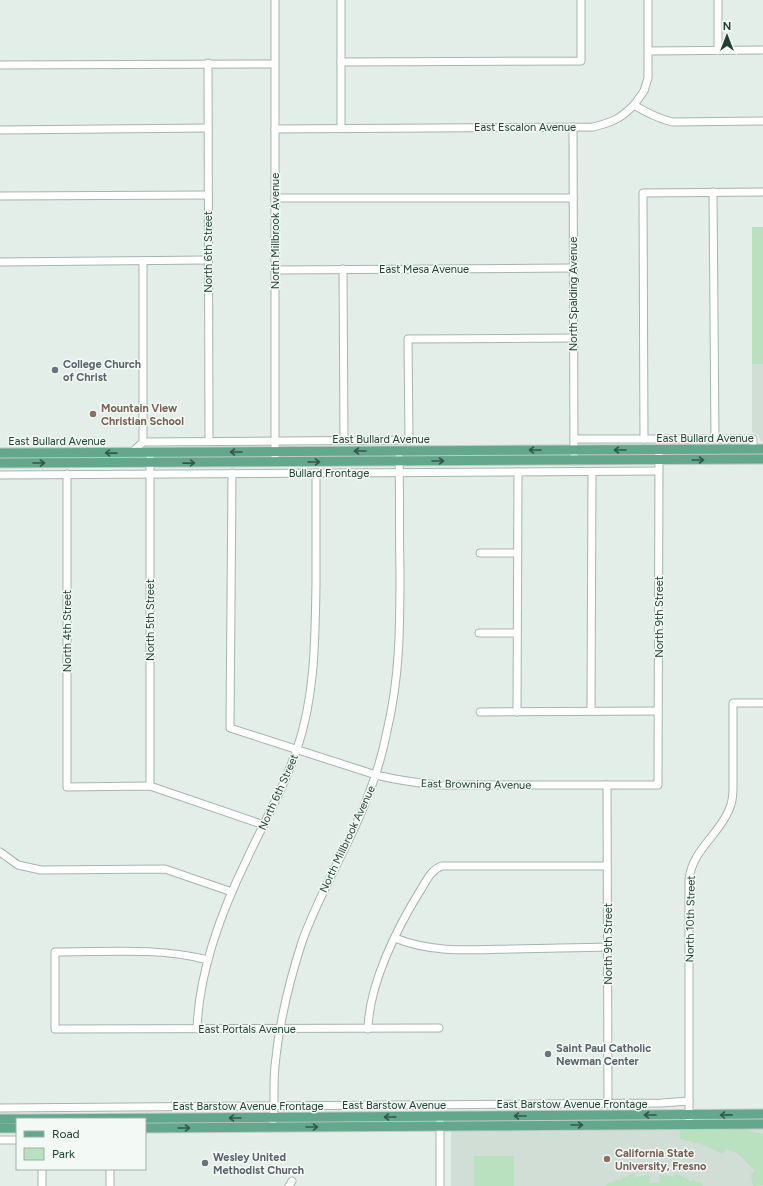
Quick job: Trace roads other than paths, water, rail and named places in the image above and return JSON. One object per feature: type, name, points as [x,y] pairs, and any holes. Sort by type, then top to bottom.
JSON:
[{"type":"main road","name":"East Bullard Avenue","points":[[0,453],[763,449]]},
{"type":"main road","points":[[0,459],[13,459],[18,453]]},
{"type":"main road","name":"East Bullard Avenue","points":[[0,464],[763,459]]},
{"type":"main road","name":"East Barstow Avenue","points":[[689,1120],[763,1114]]},
{"type":"main road","name":"East Barstow Avenue","points":[[0,1119],[16,1119]]},
{"type":"main road","name":"East Barstow Avenue","points":[[146,1120],[273,1122],[689,1120],[763,1124]]},
{"type":"main road","name":"East Barstow Avenue","points":[[146,1128],[273,1122]]},
{"type":"main road","points":[[0,1128],[16,1128]]},
{"type":"street","name":"North Millbrook Avenue","points":[[275,0],[276,462]]},
{"type":"street","points":[[341,0],[341,128]]},
{"type":"street","points":[[341,62],[581,61],[581,0]]},
{"type":"street","points":[[648,0],[648,78],[644,91],[634,105],[659,119],[672,122],[763,122]]},
{"type":"street","points":[[718,0],[718,50]]},
{"type":"street","points":[[648,51],[763,50]]},
{"type":"street","points":[[0,65],[208,63],[275,64]]},
{"type":"street","name":"North 6th Street","points":[[208,63],[209,441]]},
{"type":"street","name":"East Escalon Avenue","points":[[275,129],[593,126],[610,123],[623,116],[634,105]]},
{"type":"street","name":"North Spalding Avenue","points":[[573,127],[574,460]]},
{"type":"street","points":[[0,130],[208,128]]},
{"type":"street","points":[[714,192],[714,439]]},
{"type":"street","points":[[644,439],[643,193],[763,192]]},
{"type":"street","points":[[0,196],[208,195]]},
{"type":"street","points":[[275,198],[573,198]]},
{"type":"street","points":[[0,262],[208,260]]},
{"type":"street","points":[[143,261],[143,442]]},
{"type":"street","name":"East Mesa Avenue","points":[[275,270],[573,268]]},
{"type":"street","points":[[343,269],[344,440]]},
{"type":"street","points":[[131,453],[143,442],[409,440],[408,339],[573,338]]},
{"type":"street","points":[[574,439],[752,439],[752,449]]},
{"type":"street","name":"North 9th Street","points":[[658,785],[659,450]]},
{"type":"street","name":"North Millbrook Avenue","points":[[273,1122],[275,1068],[279,1029],[302,941],[317,904],[358,821],[376,775],[395,697],[400,637],[399,451]]},
{"type":"street","name":"North 5th Street","points":[[150,453],[150,786]]},
{"type":"street","name":"Bullard Frontage","points":[[0,475],[659,471]]},
{"type":"street","points":[[517,712],[518,472]]},
{"type":"street","points":[[591,711],[592,472]]},
{"type":"street","name":"East Browning Avenue","points":[[232,473],[230,728],[376,775],[399,780],[438,785],[658,785]]},
{"type":"street","name":"North 6th Street","points":[[197,1029],[202,987],[208,960],[219,925],[232,892],[287,778],[297,750],[308,705],[315,642],[316,473]]},
{"type":"street","name":"North 4th Street","points":[[67,474],[67,787],[150,786]]},
{"type":"street","points":[[480,553],[517,553]]},
{"type":"street","points":[[479,633],[517,633]]},
{"type":"street","name":"North 10th Street","points":[[689,1120],[690,870],[697,854],[723,820],[729,811],[732,802],[733,703],[763,703]]},
{"type":"street","points":[[480,712],[658,711]]},
{"type":"street","name":"North 9th Street","points":[[607,785],[608,1104]]},
{"type":"street","points":[[150,786],[264,825]]},
{"type":"street","points":[[0,852],[18,865],[41,870],[165,869],[232,892]]},
{"type":"street","points":[[368,1028],[370,1006],[385,961],[414,900],[432,872],[437,868],[442,866],[607,866]]},
{"type":"street","points":[[395,938],[414,945],[436,949],[487,950],[608,947]]},
{"type":"street","name":"East Portals Avenue","points":[[208,960],[190,955],[167,952],[55,952],[55,1030],[439,1028]]},
{"type":"street","name":"East Barstow Avenue Frontage","points":[[0,1108],[608,1104],[689,1101]]},
{"type":"street","points":[[440,1122],[440,1186]]},
{"type":"street","points":[[0,1140],[16,1140]]},
{"type":"street","points":[[42,1170],[42,1186]]},
{"type":"street","points":[[110,1170],[110,1186]]},
{"type":"place","name":"College Church of Christ","points":[[55,370]]},
{"type":"place","name":"Mountain View Christian School","points":[[93,414]]},
{"type":"place","name":"Saint Paul Catholic Newman Center","points":[[548,1054]]},
{"type":"place","name":"California State University, Fresno","points":[[607,1159]]},
{"type":"place","name":"Wesley United Methodist Church","points":[[205,1163]]}]
